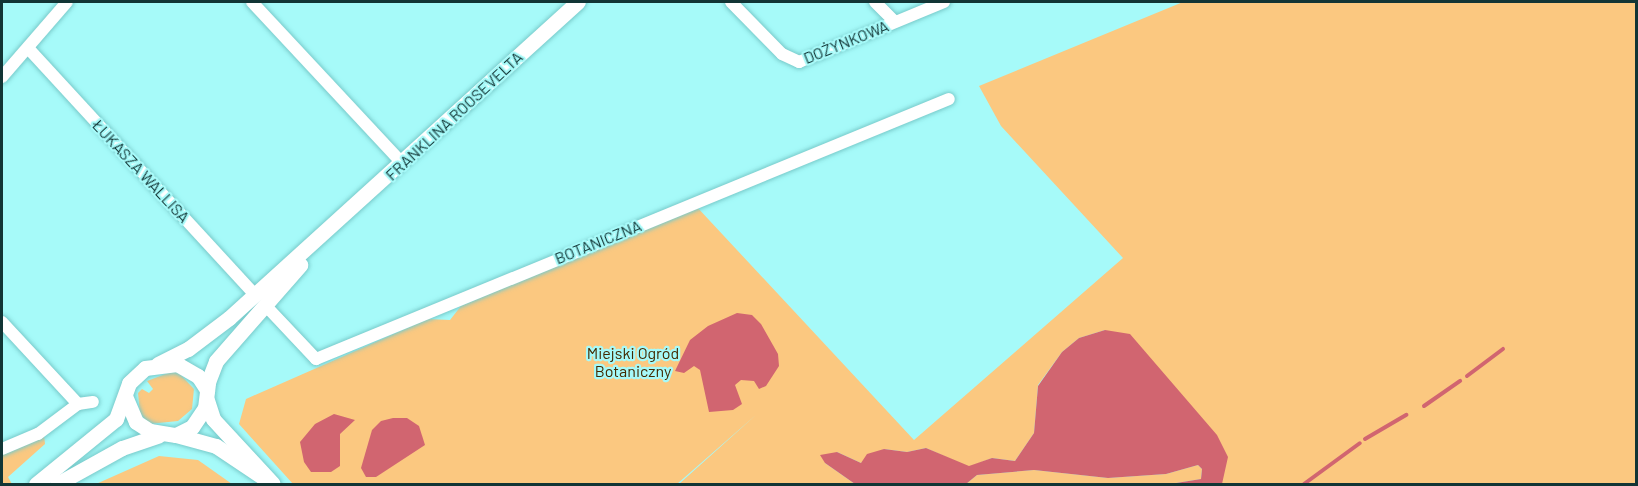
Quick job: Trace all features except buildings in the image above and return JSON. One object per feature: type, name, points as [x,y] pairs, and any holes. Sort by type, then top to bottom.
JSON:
[{"type":"street","points":[[2,76],[67,2]]},
{"type":"street","points":[[252,2],[402,163]]},
{"type":"street","name":"FRANKLINA ROOSEVELTA","points":[[158,364],[188,349],[329,231],[578,2]]},
{"type":"street","name":"DOŻYNKOWA","points":[[731,2],[782,54],[799,62],[944,2]]},
{"type":"street","points":[[875,2],[895,22]]},
{"type":"street","name":"ŁUKASZA WALLISA","points":[[28,48],[255,294]]},
{"type":"street","name":"BOTANICZNA","points":[[266,306],[316,359],[949,99]]},
{"type":"street","name":"FRANKLINA ROOSEVELTA","points":[[207,395],[216,361],[329,231]]},
{"type":"street","points":[[2,322],[78,404]]},
{"type":"street","points":[[36,484],[116,419],[125,396],[138,373],[158,364],[184,366],[207,395],[213,419],[272,483]]},
{"type":"street","points":[[57,484],[140,439],[169,434],[197,423],[207,395]]},
{"type":"street","points":[[125,396],[136,422],[169,434],[216,446],[272,483]]},
{"type":"street","points":[[2,449],[38,434],[78,404],[93,402]]},
{"type":"green space","name":"Miejski Ogród Botaniczny","points":[[1183,2],[1636,2],[1636,484],[1222,484],[1105,330],[1079,338],[1062,352],[1038,385],[1034,433],[1015,461],[992,458],[969,467],[926,448],[907,452],[884,449],[861,463],[837,452],[825,463],[855,484],[679,484],[757,414],[677,484],[293,484],[239,424],[246,399],[428,319],[450,320],[461,306],[696,206],[914,440],[1123,258],[1001,126],[979,86]]},
{"type":"green space","points":[[176,370],[194,389],[192,409],[178,421],[149,424],[140,413],[138,393],[142,389],[149,393],[153,389],[147,381]]},
{"type":"green space","points":[[44,435],[45,444],[8,477],[12,484],[2,484],[2,453]]},
{"type":"green space","points":[[159,456],[198,460],[232,484],[96,484]]},
{"type":"green space","points":[[1198,465],[1202,469],[1201,479],[1170,484],[966,484],[977,475],[1034,470],[1108,478],[1166,474]]},
{"type":"shaded area","points":[[737,313],[752,315],[761,324],[778,354],[779,366],[766,386],[759,389],[754,381],[741,380],[735,385],[742,404],[733,410],[709,412],[700,370],[694,366],[684,373],[675,371],[690,340],[708,326]]},
{"type":"shaded area","points":[[1105,330],[1130,334],[1217,435],[1228,457],[1222,484],[1170,484],[1201,479],[1202,469],[1198,465],[1166,474],[1108,478],[1034,470],[977,475],[966,484],[855,484],[825,463],[820,455],[837,452],[861,463],[867,454],[884,449],[907,452],[926,448],[969,466],[992,458],[1015,461],[1034,433],[1038,386],[1062,352],[1079,338]]},
{"type":"shaded area","points":[[334,414],[355,420],[340,434],[340,466],[331,472],[311,472],[304,462],[300,442],[315,424]]},
{"type":"shaded area","points":[[407,418],[419,426],[425,445],[376,477],[366,477],[361,468],[372,430],[381,421]]},
{"type":"waterway","points":[[1467,376],[1503,349]]},
{"type":"waterway","points":[[1424,406],[1460,381]]},
{"type":"waterway","points":[[1365,439],[1406,415]]},
{"type":"waterway","points":[[1304,484],[1360,443]]}]
